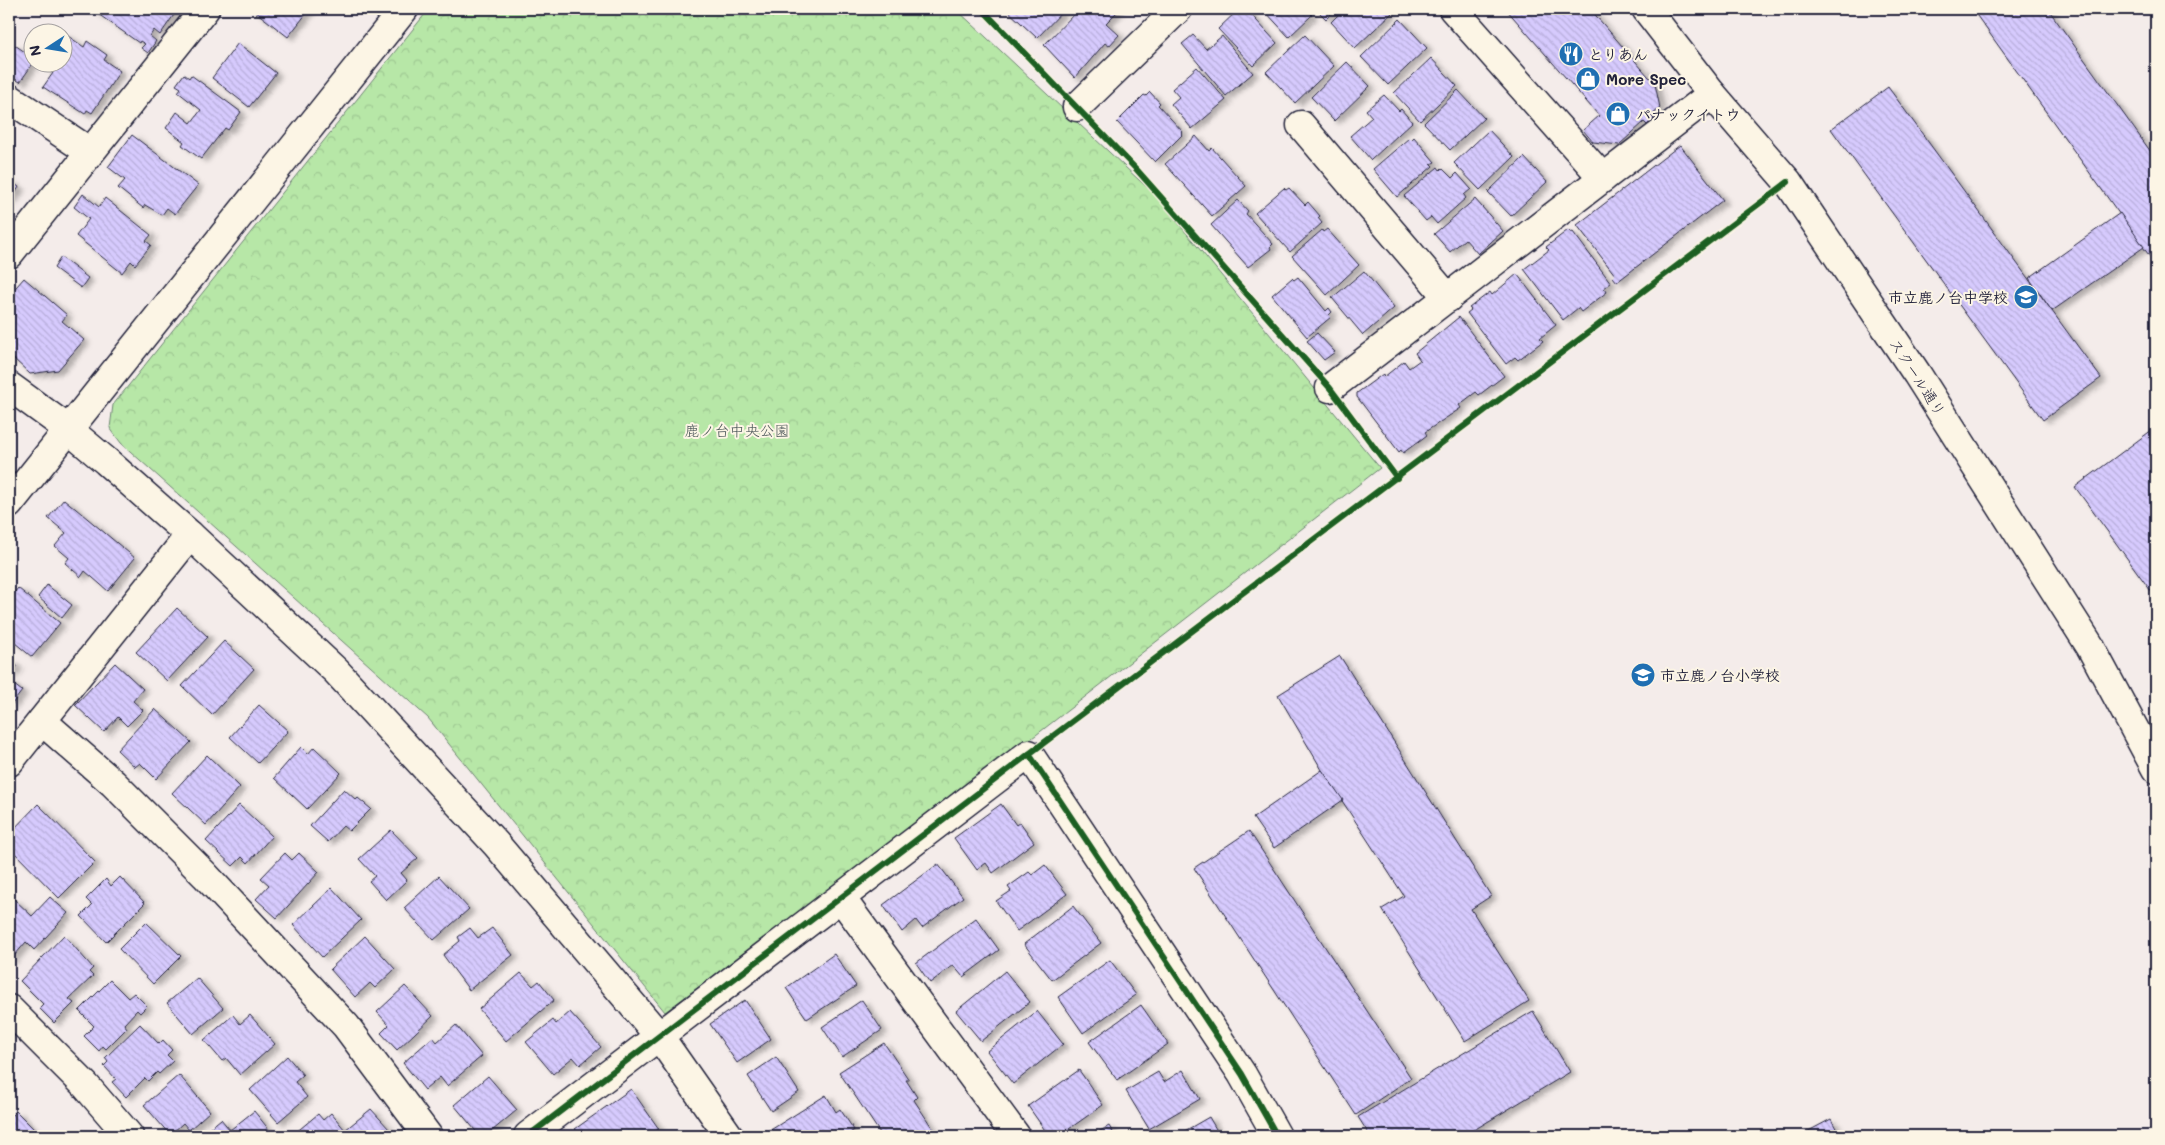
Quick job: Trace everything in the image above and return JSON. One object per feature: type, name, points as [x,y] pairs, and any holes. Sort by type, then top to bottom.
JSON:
[{"type":"street","points":[[9,254],[205,9]]},
{"type":"street","points":[[9,504],[404,9]]},
{"type":"street","points":[[1452,9],[1603,178]]},
{"type":"street","name":"スクール通り","points":[[1646,9],[1712,94],[1788,182],[1917,374],[2090,646],[2156,769]]},
{"type":"street","points":[[1077,107],[1165,13]]},
{"type":"street","points":[[1330,388],[1712,94]]},
{"type":"street","points":[[9,98],[90,152]]},
{"type":"street","points":[[1301,125],[1448,298]]},
{"type":"street","points":[[9,386],[68,429],[190,535],[336,671],[496,844],[659,1036],[729,1136]]},
{"type":"street","points":[[9,762],[190,535]]},
{"type":"street","points":[[42,721],[113,783],[198,869],[346,1026],[428,1136]]},
{"type":"street","points":[[528,1136],[1029,754],[1242,1074],[1277,1136]]},
{"type":"street","points":[[841,898],[1016,1136]]},
{"type":"street","points":[[9,1009],[86,1086],[129,1136]]},
{"type":"green space","name":"鹿ノ台中央公園","points":[[429,9],[956,9],[1155,195],[1380,468],[1036,735],[665,1012],[428,718],[121,443],[110,428],[113,405]]},
{"type":"building","points":[[91,9],[178,9],[160,35],[154,30],[150,36],[156,41],[148,53],[141,48],[145,44],[140,41],[139,43]]},
{"type":"building","points":[[252,9],[310,9],[288,37]]},
{"type":"building","points":[[1006,9],[1065,9],[1037,38]]},
{"type":"building","points":[[1079,9],[1115,9],[1118,11],[1106,23],[1119,35],[1109,46],[1105,43],[1075,78],[1044,45]]},
{"type":"building","points":[[1239,9],[1246,9],[1277,43],[1253,66],[1218,29]]},
{"type":"building","points":[[1263,9],[1307,9],[1312,15],[1289,37]]},
{"type":"building","points":[[1316,9],[1336,9],[1326,19]]},
{"type":"building","points":[[1344,9],[1388,9],[1392,13],[1355,48],[1331,22]]},
{"type":"building","points":[[1506,9],[1590,9],[1655,84],[1660,108],[1651,116],[1654,119],[1647,125],[1644,122],[1619,145],[1593,142],[1583,130],[1599,116]]},
{"type":"building","points":[[1972,9],[2048,9],[2156,159],[2156,265]]},
{"type":"building","points":[[1400,19],[1427,48],[1388,85],[1361,57]]},
{"type":"building","points":[[1193,35],[1206,49],[1222,36],[1253,73],[1226,96],[1182,44]]},
{"type":"building","points":[[1305,35],[1334,66],[1295,103],[1266,72]]},
{"type":"building","points":[[72,39],[84,47],[87,41],[107,55],[104,60],[120,71],[92,113],[87,110],[85,114],[43,87],[53,73],[51,72],[72,72]]},
{"type":"building","points":[[238,43],[276,73],[249,107],[212,78]]},
{"type":"building","points":[[15,45],[22,50],[22,72],[27,72],[20,82],[9,75],[9,54]]},
{"type":"building","points":[[1431,58],[1457,86],[1420,121],[1394,93]]},
{"type":"building","points":[[1347,62],[1370,86],[1334,121],[1311,97]]},
{"type":"building","points":[[1197,67],[1226,100],[1192,129],[1171,104],[1179,97],[1172,89]]},
{"type":"building","points":[[184,74],[189,78],[191,75],[241,112],[228,130],[225,128],[201,159],[182,145],[184,142],[166,128],[177,112],[191,123],[201,110],[178,92],[181,88],[176,85]]},
{"type":"building","points":[[1888,87],[2101,378],[2043,420],[1831,129]]},
{"type":"building","points":[[1458,90],[1484,118],[1450,150],[1424,123]]},
{"type":"building","points":[[1150,92],[1160,103],[1158,105],[1183,132],[1155,162],[1117,122],[1144,95],[1146,96]]},
{"type":"building","points":[[1384,95],[1399,111],[1401,109],[1412,122],[1371,160],[1350,136],[1372,117],[1366,110]]},
{"type":"building","points":[[1489,130],[1514,157],[1480,190],[1454,163]]},
{"type":"building","points":[[132,135],[198,185],[175,214],[167,208],[162,215],[145,205],[143,208],[118,188],[125,180],[108,167]]},
{"type":"building","points":[[1196,136],[1209,151],[1212,148],[1246,186],[1212,216],[1165,164]]},
{"type":"building","points":[[1414,137],[1435,162],[1431,164],[1433,166],[1397,197],[1373,169],[1409,138],[1411,140]]},
{"type":"building","points":[[1680,145],[1723,200],[1617,282],[1613,277],[1615,275],[1577,225]]},
{"type":"building","points":[[1524,157],[1547,182],[1511,216],[1488,192]]},
{"type":"building","points":[[1438,167],[1440,170],[1442,168],[1452,178],[1457,173],[1471,189],[1464,195],[1466,198],[1437,224],[1431,217],[1426,221],[1404,196]]},
{"type":"building","points":[[9,180],[19,187],[9,203]]},
{"type":"building","points":[[1284,188],[1286,190],[1289,188],[1305,205],[1308,202],[1320,216],[1318,218],[1322,223],[1290,252],[1255,213]]},
{"type":"building","points":[[83,194],[99,207],[105,198],[151,235],[146,241],[151,245],[135,265],[131,261],[122,273],[76,236],[89,219],[74,207]]},
{"type":"building","points":[[1475,199],[1503,231],[1478,254],[1465,239],[1450,252],[1434,234]]},
{"type":"building","points":[[1238,200],[1248,211],[1246,214],[1273,244],[1270,247],[1271,249],[1248,267],[1211,225]]},
{"type":"building","points":[[2120,213],[2144,247],[2052,311],[2029,278]]},
{"type":"building","points":[[1327,229],[1359,265],[1327,295],[1292,256],[1322,230],[1323,232]]},
{"type":"building","points":[[1568,230],[1571,233],[1573,232],[1611,283],[1604,288],[1607,292],[1581,312],[1578,308],[1563,320],[1524,269],[1549,250],[1546,247]]},
{"type":"building","points":[[61,257],[88,278],[81,288],[54,268]]},
{"type":"building","points":[[1364,271],[1394,308],[1363,335],[1332,298]]},
{"type":"building","points":[[1517,274],[1556,325],[1540,338],[1543,341],[1518,360],[1515,357],[1506,364],[1467,313],[1471,310],[1469,308],[1490,292],[1492,295]]},
{"type":"building","points":[[1298,277],[1326,311],[1329,308],[1332,312],[1329,315],[1331,317],[1307,337],[1272,295],[1292,278],[1294,280]]},
{"type":"building","points":[[24,278],[67,315],[62,321],[84,340],[58,370],[30,374],[13,358],[9,360],[9,295]]},
{"type":"building","points":[[1459,317],[1504,376],[1479,395],[1476,392],[1459,405],[1461,408],[1425,432],[1427,435],[1403,453],[1401,450],[1399,452],[1357,397],[1357,393],[1383,374],[1384,377],[1404,361],[1409,368],[1420,360],[1415,353]]},
{"type":"building","points":[[1317,333],[1335,352],[1324,360],[1307,341]]},
{"type":"building","points":[[2156,427],[2156,598],[2075,487]]},
{"type":"building","points":[[64,499],[135,558],[108,591],[85,571],[81,577],[65,563],[69,558],[55,546],[66,533],[48,518]]},
{"type":"building","points":[[47,585],[72,605],[62,618],[38,597]]},
{"type":"building","points":[[18,588],[60,623],[32,657],[9,638],[9,599]]},
{"type":"building","points":[[177,608],[208,637],[167,681],[136,652]]},
{"type":"building","points":[[224,641],[254,669],[212,715],[182,686]]},
{"type":"building","points":[[1340,656],[1491,896],[1471,909],[1529,1001],[1465,1041],[1382,909],[1404,896],[1322,770],[1278,695]]},
{"type":"building","points":[[9,660],[17,666],[9,677]]},
{"type":"building","points":[[115,663],[143,689],[133,701],[143,710],[127,726],[118,717],[104,732],[75,705]]},
{"type":"building","points":[[9,681],[22,691],[9,708]]},
{"type":"building","points":[[259,705],[288,731],[258,763],[230,737]]},
{"type":"building","points":[[155,709],[191,742],[156,779],[140,763],[135,767],[117,750]]},
{"type":"building","points":[[301,747],[308,754],[314,747],[341,773],[307,809],[274,778]]},
{"type":"building","points":[[207,755],[240,787],[206,825],[172,793]]},
{"type":"building","points":[[1322,770],[1343,800],[1274,848],[1253,818]]},
{"type":"building","points":[[344,789],[356,800],[358,798],[371,809],[349,831],[343,826],[328,842],[310,826]]},
{"type":"building","points":[[38,804],[95,862],[59,898],[9,847],[9,834]]},
{"type":"building","points":[[1001,804],[1016,825],[1020,822],[1034,842],[993,873],[986,863],[977,870],[954,838]]},
{"type":"building","points":[[239,805],[272,836],[248,863],[242,857],[233,866],[206,841]]},
{"type":"building","points":[[391,830],[418,858],[401,873],[407,880],[386,900],[369,881],[375,876],[359,859]]},
{"type":"building","points":[[1249,831],[1411,1078],[1356,1115],[1194,868]]},
{"type":"building","points":[[285,853],[292,860],[299,853],[319,872],[277,918],[256,899],[269,885],[261,878]]},
{"type":"building","points":[[938,864],[963,897],[922,928],[916,920],[902,932],[883,905]]},
{"type":"building","points":[[1045,865],[1067,894],[1017,931],[996,901],[1011,891],[1008,887],[1029,872],[1032,875]]},
{"type":"building","points":[[439,876],[469,909],[434,940],[404,908]]},
{"type":"building","points":[[120,877],[145,903],[106,942],[81,916],[92,905],[86,899],[106,879],[111,886]]},
{"type":"building","points":[[332,888],[361,920],[322,957],[293,925]]},
{"type":"building","points":[[50,897],[68,913],[34,950],[26,942],[9,962],[9,904],[14,899],[32,916]]},
{"type":"building","points":[[1073,906],[1101,943],[1052,980],[1024,944]]},
{"type":"building","points":[[976,918],[999,950],[963,977],[953,965],[930,983],[916,963]]},
{"type":"building","points":[[146,922],[181,956],[153,984],[119,949]]},
{"type":"building","points":[[470,928],[478,938],[492,928],[513,955],[469,990],[443,955],[460,941],[458,937]]},
{"type":"building","points":[[64,935],[93,968],[89,972],[93,976],[69,999],[74,1003],[54,1023],[39,1008],[43,1004],[20,981]]},
{"type":"building","points":[[365,936],[395,969],[375,988],[370,983],[355,997],[330,969]]},
{"type":"building","points":[[834,954],[856,986],[807,1019],[786,988]]},
{"type":"building","points":[[1110,960],[1136,995],[1083,1033],[1058,997]]},
{"type":"building","points":[[1005,971],[1030,1002],[981,1041],[956,1011]]},
{"type":"building","points":[[521,973],[533,986],[539,981],[554,1000],[506,1041],[479,1009]]},
{"type":"building","points":[[197,978],[223,1008],[193,1034],[167,1003]]},
{"type":"building","points":[[110,980],[128,998],[134,993],[147,1006],[140,1013],[137,1010],[124,1024],[127,1028],[106,1049],[103,1046],[99,1051],[84,1036],[94,1026],[79,1011]]},
{"type":"building","points":[[405,986],[433,1016],[397,1050],[381,1033],[389,1025],[377,1012]]},
{"type":"building","points":[[745,1000],[771,1039],[737,1063],[710,1024]]},
{"type":"building","points":[[862,1000],[882,1030],[842,1057],[822,1027]]},
{"type":"building","points":[[1141,1005],[1168,1044],[1117,1080],[1089,1042]]},
{"type":"building","points":[[1037,1011],[1063,1044],[1013,1084],[987,1051]]},
{"type":"building","points":[[1533,1011],[1570,1072],[1464,1136],[1370,1136],[1358,1117]]},
{"type":"building","points":[[570,1012],[601,1047],[580,1065],[573,1057],[553,1074],[526,1042],[553,1020],[556,1024]]},
{"type":"building","points":[[233,1015],[240,1024],[250,1015],[275,1044],[240,1075],[226,1058],[222,1061],[204,1040]]},
{"type":"building","points":[[140,1024],[159,1044],[163,1040],[172,1050],[167,1055],[173,1061],[148,1081],[145,1078],[126,1097],[112,1082],[116,1079],[104,1066],[108,1062],[105,1058]]},
{"type":"building","points":[[456,1025],[482,1056],[447,1086],[440,1077],[425,1090],[403,1063],[433,1037],[437,1042]]},
{"type":"building","points":[[884,1043],[909,1080],[906,1080],[917,1097],[914,1100],[937,1135],[882,1136],[839,1072]]},
{"type":"building","points":[[287,1056],[303,1075],[295,1082],[307,1097],[278,1122],[250,1090]]},
{"type":"building","points":[[776,1057],[799,1092],[771,1111],[748,1076]]},
{"type":"building","points":[[1079,1070],[1103,1105],[1059,1136],[1049,1136],[1028,1106]]},
{"type":"building","points":[[1183,1070],[1200,1099],[1149,1129],[1126,1091],[1158,1072],[1164,1082]]},
{"type":"building","points":[[179,1075],[210,1111],[189,1130],[183,1123],[170,1135],[144,1105]]},
{"type":"building","points":[[488,1076],[517,1110],[486,1136],[480,1136],[454,1105]]},
{"type":"building","points":[[631,1089],[659,1129],[649,1136],[581,1136],[575,1129]]},
{"type":"building","points":[[826,1095],[836,1112],[840,1109],[854,1130],[850,1133],[852,1135],[772,1136],[769,1131]]},
{"type":"building","points":[[371,1109],[389,1129],[380,1136],[296,1136],[294,1134],[318,1114],[323,1120],[331,1113],[345,1130]]},
{"type":"building","points":[[16,1111],[41,1136],[9,1136],[9,1118]]},
{"type":"building","points":[[254,1111],[274,1136],[200,1136],[221,1119],[230,1130]]},
{"type":"building","points":[[1209,1117],[1220,1136],[1176,1136]]},
{"type":"building","points":[[1831,1119],[1840,1136],[1799,1136]]},
{"type":"building","points":[[1109,1126],[1115,1136],[1091,1136]]},
{"type":"cycle path","points":[[982,9],[1137,170],[1330,388],[1397,478]]},
{"type":"cycle path","points":[[528,1136],[1029,754],[1788,182]]},
{"type":"cycle path","points":[[1029,754],[1242,1074],[1277,1136]]},
{"type":"place","name":"とりあん","points":[[1571,54]]},
{"type":"place","name":"More Spec","points":[[1588,79]]},
{"type":"place","name":"パナックイトウ","points":[[1618,114]]},
{"type":"place","name":"市立鹿ノ台中学校","points":[[2026,297]]},
{"type":"place","name":"市立鹿ノ台小学校","points":[[1643,675]]}]
